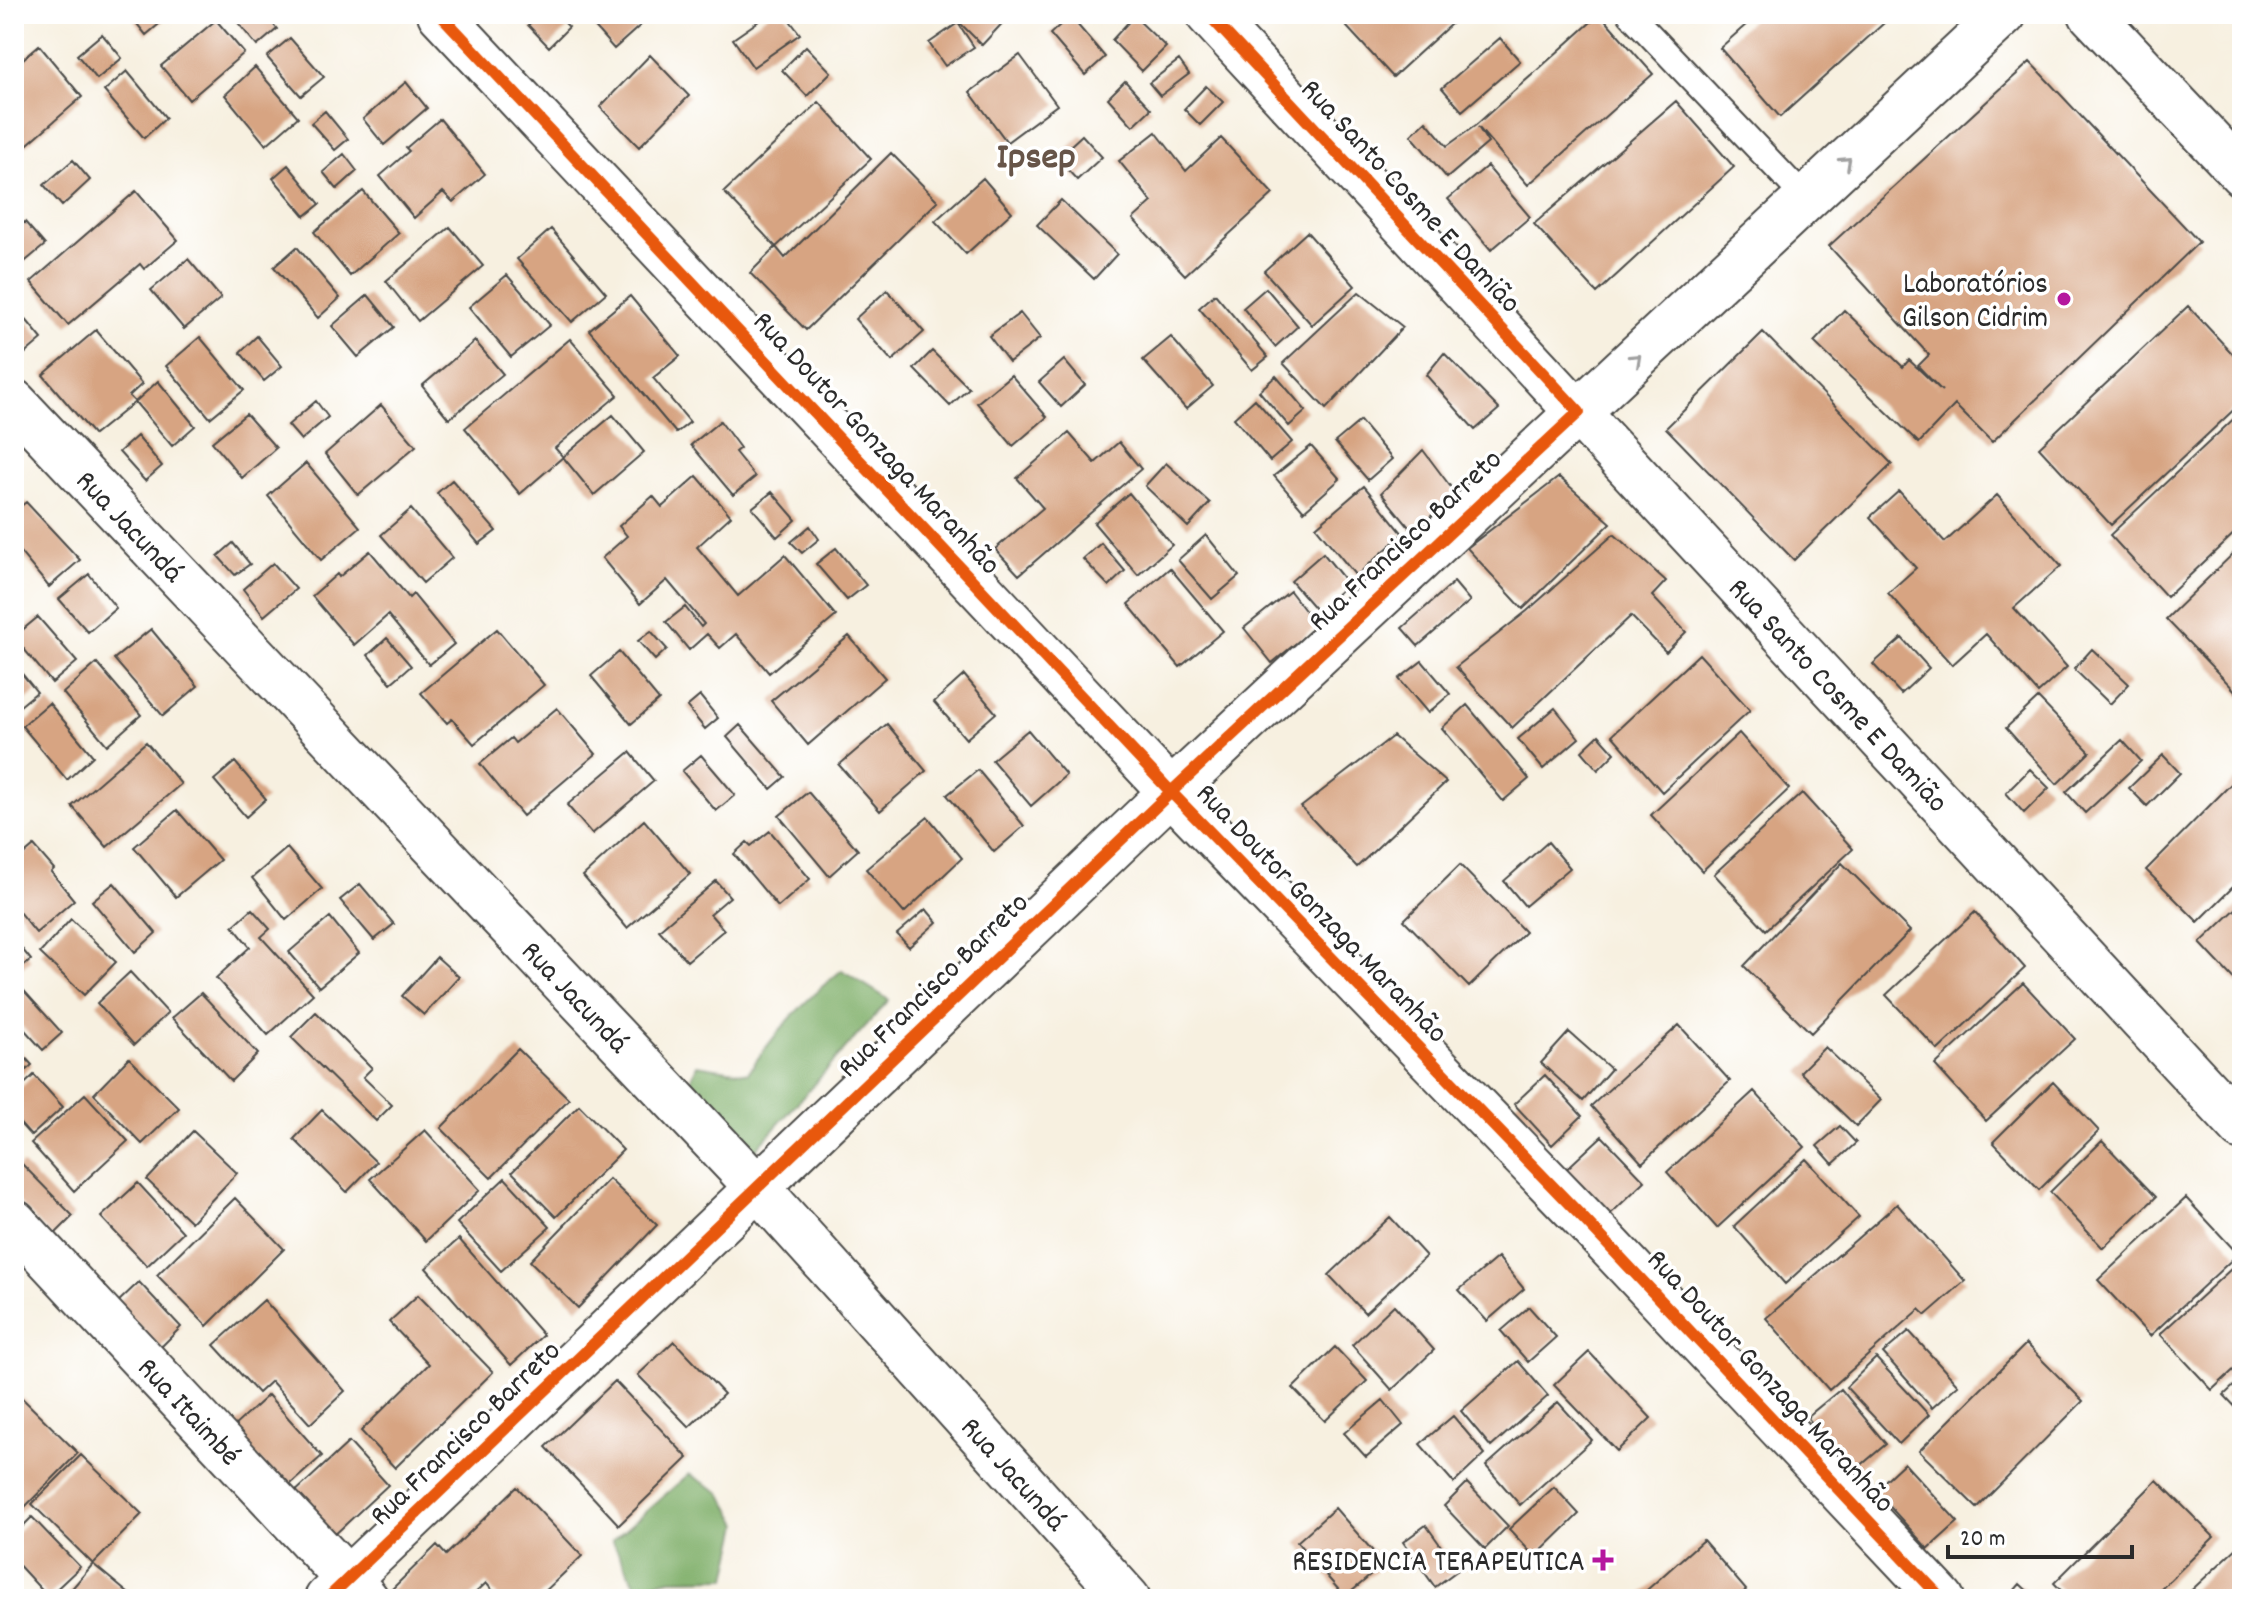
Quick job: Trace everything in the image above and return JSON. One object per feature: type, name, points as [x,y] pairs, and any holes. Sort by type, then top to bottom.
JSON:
[{"type":"street","name":"Rua Doutor Gonzaga Maranhão","points":[[440,14],[1171,792],[1584,1219],[1942,1599]]},
{"type":"street","name":"Rua Santo Cosme E Damião","points":[[1208,14],[2242,1128]]},
{"type":"street","name":"Rua Francisco Barreto","points":[[347,1592],[757,1187],[1171,792],[2004,14]]},
{"type":"street","points":[[2091,14],[2242,174]]},
{"type":"street","name":"Rua Jacundá","points":[[14,402],[757,1187],[1128,1599]]},
{"type":"street","name":"Rua Itaimbé","points":[[14,1222],[347,1592]]},
{"type":"lane","points":[[1630,14],[1806,199]]},
{"type":"green space","points":[[842,970],[889,1000],[752,1154],[690,1081],[697,1065],[748,1073],[790,1018]]},
{"type":"green space","points":[[689,1474],[721,1493],[739,1524],[727,1578],[670,1579],[637,1587],[612,1541]]},
{"type":"building","points":[[129,14],[171,14],[146,35]]},
{"type":"building","points":[[231,14],[265,14],[277,29],[257,46]]},
{"type":"building","points":[[540,14],[556,14],[569,27],[549,47],[528,25]]},
{"type":"building","points":[[583,14],[653,14],[614,49]]},
{"type":"building","points":[[769,14],[785,14],[800,34],[753,67],[733,39]]},
{"type":"building","points":[[951,14],[1009,14],[1010,15],[982,45]]},
{"type":"building","points":[[1335,14],[1462,14],[1393,77]]},
{"type":"building","points":[[1600,14],[1653,74],[1528,185],[1478,127],[1488,143],[1447,178],[1411,135],[1426,121],[1447,146],[1476,125]]},
{"type":"building","points":[[1758,14],[1894,14],[1780,117],[1720,48]]},
{"type":"building","points":[[1070,16],[1105,57],[1085,75],[1050,34]]},
{"type":"building","points":[[1134,16],[1166,47],[1142,71],[1112,40]]},
{"type":"building","points":[[216,20],[244,53],[189,100],[161,66]]},
{"type":"building","points":[[958,23],[974,47],[945,66],[929,43]]},
{"type":"building","points":[[102,34],[122,58],[97,79],[77,55]]},
{"type":"building","points":[[290,38],[324,77],[301,96],[267,57]]},
{"type":"building","points":[[1500,38],[1520,61],[1462,111],[1442,88]]},
{"type":"building","points":[[39,45],[82,97],[14,156],[14,67]]},
{"type":"building","points":[[806,46],[831,72],[807,96],[782,70]]},
{"type":"building","points":[[650,55],[689,96],[639,147],[600,107]]},
{"type":"building","points":[[1020,55],[1057,105],[1007,142],[970,92]]},
{"type":"building","points":[[1179,60],[1189,74],[1160,96],[1149,83]]},
{"type":"building","points":[[2030,62],[2199,242],[1992,442],[1955,405],[1919,443],[1814,342],[1844,310],[1903,367],[1909,360],[1942,391],[1918,366],[1929,355],[1829,246]]},
{"type":"building","points":[[255,67],[298,117],[266,145],[225,95]]},
{"type":"building","points":[[127,71],[166,118],[144,138],[104,91]]},
{"type":"building","points":[[1125,81],[1151,109],[1133,126],[1108,98]]},
{"type":"building","points":[[406,82],[427,108],[384,145],[363,119]]},
{"type":"building","points":[[1206,86],[1223,102],[1200,125],[1184,109]]},
{"type":"building","points":[[1676,101],[1734,167],[1597,293],[1534,224]]},
{"type":"building","points":[[819,102],[871,159],[776,247],[724,192]]},
{"type":"building","points":[[325,111],[348,139],[335,150],[311,123]]},
{"type":"building","points":[[440,119],[485,174],[453,202],[443,192],[414,218],[380,176]]},
{"type":"building","points":[[1156,132],[1186,171],[1221,138],[1273,194],[1185,275],[1133,219],[1152,202],[1119,161]]},
{"type":"building","points":[[1082,135],[1102,157],[1077,180],[1057,158]]},
{"type":"building","points":[[891,153],[938,201],[806,330],[750,273],[776,247],[785,258]]},
{"type":"building","points":[[344,154],[357,171],[337,189],[323,172]]},
{"type":"building","points":[[73,160],[90,180],[62,206],[44,185]]},
{"type":"building","points":[[288,165],[320,204],[305,216],[273,178]]},
{"type":"building","points":[[1487,166],[1530,217],[1491,250],[1448,199]]},
{"type":"building","points":[[983,178],[1012,212],[966,254],[935,221]]},
{"type":"building","points":[[136,191],[178,240],[144,269],[140,264],[68,325],[31,282]]},
{"type":"building","points":[[363,191],[399,233],[350,276],[314,232]]},
{"type":"building","points":[[1061,200],[1117,254],[1094,279],[1037,225]]},
{"type":"building","points":[[25,222],[45,245],[22,264],[14,255],[14,231]]},
{"type":"building","points":[[450,227],[483,266],[418,321],[386,281]]},
{"type":"building","points":[[551,229],[606,293],[572,322],[517,259]]},
{"type":"building","points":[[1307,232],[1355,286],[1312,325],[1264,271]]},
{"type":"building","points":[[297,247],[340,298],[318,318],[274,267]]},
{"type":"building","points":[[188,259],[221,298],[184,329],[151,290]]},
{"type":"building","points":[[507,275],[550,325],[511,357],[469,307]]},
{"type":"building","points":[[1266,288],[1298,326],[1275,347],[1243,308]]},
{"type":"building","points":[[887,290],[924,332],[892,361],[855,319]]},
{"type":"building","points":[[1359,292],[1403,327],[1326,409],[1283,363]]},
{"type":"building","points":[[1215,294],[1268,357],[1252,370],[1199,308]]},
{"type":"building","points":[[368,295],[394,327],[358,357],[332,326]]},
{"type":"building","points":[[630,296],[680,356],[653,378],[690,422],[676,433],[589,330]]},
{"type":"building","points":[[14,305],[42,339],[22,356],[14,346]]},
{"type":"building","points":[[2188,306],[2242,364],[2242,402],[2111,525],[2039,447]]},
{"type":"building","points":[[1020,313],[1040,338],[1009,362],[989,336]]},
{"type":"building","points":[[96,330],[142,384],[129,396],[135,402],[94,435],[43,375]]},
{"type":"building","points":[[1763,332],[1892,464],[1794,560],[1666,428]]},
{"type":"building","points":[[257,336],[282,366],[264,381],[240,352]]},
{"type":"building","points":[[200,337],[244,390],[210,418],[166,366]]},
{"type":"building","points":[[1171,337],[1213,386],[1186,409],[1143,360]]},
{"type":"building","points":[[570,339],[618,395],[555,448],[563,457],[520,494],[465,428]]},
{"type":"building","points":[[475,341],[503,374],[449,419],[422,386]]},
{"type":"building","points":[[932,351],[969,388],[950,406],[914,369]]},
{"type":"building","points":[[1444,353],[1499,409],[1475,430],[1426,375]]},
{"type":"building","points":[[1064,360],[1085,385],[1061,407],[1039,382]]},
{"type":"building","points":[[1011,375],[1047,417],[1013,446],[977,403]]},
{"type":"building","points":[[1276,376],[1306,411],[1289,426],[1259,391]]},
{"type":"building","points":[[158,381],[195,426],[172,446],[135,402]]},
{"type":"building","points":[[1255,399],[1292,442],[1270,461],[1234,418]]},
{"type":"building","points":[[316,401],[328,417],[301,440],[288,425]]},
{"type":"building","points":[[381,405],[416,446],[358,495],[325,454]]},
{"type":"building","points":[[2242,411],[2242,526],[2167,597],[2110,535]]},
{"type":"building","points":[[246,414],[276,448],[242,478],[212,442]]},
{"type":"building","points":[[613,415],[644,452],[594,495],[563,457]]},
{"type":"building","points":[[720,421],[740,448],[735,452],[755,477],[733,495],[691,445]]},
{"type":"building","points":[[1360,421],[1392,459],[1368,480],[1335,442]]},
{"type":"building","points":[[1069,433],[1095,463],[1119,442],[1141,469],[1019,575],[995,549],[1043,508],[1017,478]]},
{"type":"building","points":[[137,436],[162,466],[145,481],[119,452]]},
{"type":"building","points":[[1311,446],[1340,479],[1304,511],[1274,476]]},
{"type":"building","points":[[1423,450],[1456,494],[1413,532],[1381,493]]},
{"type":"building","points":[[306,463],[360,527],[321,560],[268,496]]},
{"type":"building","points":[[1166,463],[1210,503],[1188,527],[1145,486]]},
{"type":"building","points":[[697,476],[731,516],[697,547],[738,596],[785,555],[836,616],[769,673],[736,634],[720,648],[707,634],[689,650],[666,622],[685,607],[701,627],[704,624],[667,580],[640,604],[602,558],[627,536],[619,526],[653,496],[662,507]]},
{"type":"building","points":[[1559,477],[1611,523],[1523,609],[1467,548]]},
{"type":"building","points":[[452,480],[496,531],[479,544],[437,493]]},
{"type":"building","points":[[1364,486],[1403,534],[1356,576],[1316,527]]},
{"type":"building","points":[[1899,491],[1945,542],[1997,495],[2061,566],[2014,608],[2067,667],[2038,693],[1986,634],[1952,665],[1888,593],[1916,568],[1870,517]]},
{"type":"building","points":[[772,492],[796,520],[777,537],[752,508]]},
{"type":"building","points":[[1129,493],[1172,545],[1138,575],[1094,523]]},
{"type":"building","points":[[26,502],[80,560],[49,587],[14,545],[14,512]]},
{"type":"building","points":[[411,509],[452,558],[423,583],[381,535]]},
{"type":"building","points":[[810,526],[819,539],[802,553],[791,542]]},
{"type":"building","points":[[1614,534],[1666,581],[1652,596],[1686,632],[1666,652],[1631,616],[1512,728],[1456,667],[1527,611]]},
{"type":"building","points":[[1206,535],[1239,576],[1212,599],[1178,560]]},
{"type":"building","points":[[233,543],[250,564],[235,575],[218,556]]},
{"type":"building","points":[[1101,543],[1125,571],[1109,586],[1083,559]]},
{"type":"building","points":[[2242,545],[2242,698],[2166,619]]},
{"type":"building","points":[[836,548],[866,585],[847,600],[816,564]]},
{"type":"building","points":[[370,551],[409,598],[413,594],[454,644],[429,665],[388,615],[354,645],[312,596]]},
{"type":"building","points":[[1323,553],[1348,584],[1317,611],[1291,581]]},
{"type":"building","points":[[273,563],[296,589],[264,616],[243,589]]},
{"type":"building","points":[[1170,568],[1223,631],[1180,667],[1128,604]]},
{"type":"building","points":[[89,574],[116,608],[88,632],[59,599]]},
{"type":"building","points":[[1454,582],[1470,601],[1418,646],[1402,628]]},
{"type":"building","points":[[1290,591],[1317,626],[1272,663],[1244,628]]},
{"type":"building","points":[[38,617],[77,662],[52,683],[14,637]]},
{"type":"building","points":[[151,629],[198,686],[163,716],[114,659]]},
{"type":"building","points":[[497,629],[544,685],[474,744],[452,719],[447,723],[421,693]]},
{"type":"building","points":[[651,631],[667,649],[655,660],[638,641]]},
{"type":"building","points":[[849,636],[885,678],[808,745],[771,701]]},
{"type":"building","points":[[387,638],[411,666],[391,683],[368,655]]},
{"type":"building","points":[[1902,638],[1929,668],[1901,694],[1873,664]]},
{"type":"building","points":[[2092,649],[2129,684],[2110,704],[2074,669]]},
{"type":"building","points":[[619,652],[659,700],[631,724],[591,676]]},
{"type":"building","points":[[1699,654],[1750,710],[1662,792],[1612,735]]},
{"type":"building","points":[[1422,661],[1450,694],[1428,713],[1399,679]]},
{"type":"building","points":[[97,663],[141,715],[107,745],[63,693]]},
{"type":"building","points":[[14,664],[37,692],[14,711]]},
{"type":"building","points":[[964,675],[996,713],[966,739],[934,702]]},
{"type":"building","points":[[700,696],[718,718],[705,729],[687,707]]},
{"type":"building","points":[[2038,698],[2090,752],[2057,784],[2006,728]]},
{"type":"building","points":[[49,703],[93,756],[67,780],[22,726]]},
{"type":"building","points":[[1467,705],[1529,779],[1503,801],[1442,728]]},
{"type":"building","points":[[557,708],[596,754],[523,816],[480,764],[511,738],[515,743]]},
{"type":"building","points":[[1555,708],[1579,738],[1543,769],[1518,739]]},
{"type":"building","points":[[887,724],[926,771],[880,811],[839,765]]},
{"type":"building","points":[[740,725],[785,777],[771,789],[727,737]]},
{"type":"building","points":[[1028,730],[1066,775],[1031,806],[992,760]]},
{"type":"building","points":[[1739,733],[1789,789],[1702,871],[1651,815]]},
{"type":"building","points":[[1599,735],[1615,753],[1598,770],[1582,751]]},
{"type":"building","points":[[1393,736],[1446,782],[1357,867],[1301,807]]},
{"type":"building","points":[[2122,740],[2141,761],[2085,813],[2066,792]]},
{"type":"building","points":[[146,742],[181,784],[107,847],[72,806]]},
{"type":"building","points":[[630,752],[654,781],[592,834],[567,805]]},
{"type":"building","points":[[701,755],[735,795],[716,811],[682,771]]},
{"type":"building","points":[[2163,755],[2180,773],[2147,806],[2129,788]]},
{"type":"building","points":[[235,762],[266,799],[246,817],[214,780]]},
{"type":"building","points":[[2030,769],[2049,788],[2024,813],[2006,793]]},
{"type":"building","points":[[978,770],[1024,826],[994,852],[947,795]]},
{"type":"building","points":[[2234,781],[2242,789],[2242,878],[2198,922],[2146,870]]},
{"type":"building","points":[[808,792],[858,850],[829,876],[779,816]]},
{"type":"building","points":[[1802,793],[1853,849],[1766,930],[1714,874]]},
{"type":"building","points":[[177,810],[220,860],[176,897],[134,847]]},
{"type":"building","points":[[928,817],[962,858],[904,913],[866,869]]},
{"type":"building","points":[[644,820],[690,874],[627,928],[583,876]]},
{"type":"building","points":[[770,831],[810,879],[778,907],[734,854],[747,842],[751,846]]},
{"type":"building","points":[[1548,842],[1570,868],[1525,906],[1504,881]]},
{"type":"building","points":[[34,846],[74,900],[36,933],[14,906],[14,863]]},
{"type":"building","points":[[287,848],[322,889],[286,920],[252,878]]},
{"type":"building","points":[[1842,863],[1910,931],[1811,1033],[1744,966]]},
{"type":"building","points":[[1460,865],[1525,932],[1469,987],[1404,920]]},
{"type":"building","points":[[716,881],[730,897],[710,914],[724,930],[687,961],[659,930]]},
{"type":"building","points":[[114,883],[156,933],[135,952],[92,901]]},
{"type":"building","points":[[360,884],[394,924],[374,940],[340,900]]},
{"type":"building","points":[[2242,903],[2242,988],[2200,943]]},
{"type":"building","points":[[252,909],[270,929],[261,937],[313,994],[268,1035],[216,978],[250,947],[233,926]]},
{"type":"building","points":[[926,909],[937,922],[909,947],[897,934]]},
{"type":"building","points":[[1975,912],[2025,968],[1938,1050],[1886,995]]},
{"type":"building","points":[[330,917],[359,953],[319,987],[289,952]]},
{"type":"building","points":[[71,919],[116,962],[84,995],[40,953]]},
{"type":"building","points":[[14,939],[31,960],[14,975]]},
{"type":"building","points":[[437,957],[459,977],[424,1015],[402,996]]},
{"type":"building","points":[[130,972],[168,1013],[134,1045],[97,1003]]},
{"type":"building","points":[[17,983],[62,1033],[43,1050],[14,1018],[14,985]]},
{"type":"building","points":[[2023,983],[2075,1039],[1986,1121],[1935,1065]]},
{"type":"building","points":[[201,993],[258,1054],[231,1081],[172,1018]]},
{"type":"building","points":[[316,1012],[372,1068],[363,1077],[392,1105],[376,1121],[291,1037]]},
{"type":"building","points":[[1679,1025],[1730,1081],[1642,1163],[1591,1106]]},
{"type":"building","points":[[1569,1032],[1611,1069],[1583,1101],[1541,1063]]},
{"type":"building","points":[[14,1045],[32,1065],[14,1081]]},
{"type":"building","points":[[1825,1047],[1881,1100],[1856,1126],[1800,1072]]},
{"type":"building","points":[[518,1049],[569,1099],[491,1178],[441,1128]]},
{"type":"building","points":[[129,1058],[179,1108],[142,1144],[94,1094]]},
{"type":"building","points":[[34,1075],[63,1107],[31,1136],[14,1117],[14,1094]]},
{"type":"building","points":[[1545,1075],[1582,1116],[1552,1145],[1514,1104]]},
{"type":"building","points":[[2053,1082],[2099,1131],[2039,1190],[1993,1142]]},
{"type":"building","points":[[1754,1091],[1805,1147],[1717,1228],[1667,1172]]},
{"type":"building","points":[[85,1094],[128,1141],[74,1191],[31,1143]]},
{"type":"building","points":[[579,1105],[623,1150],[556,1217],[512,1172]]},
{"type":"building","points":[[322,1110],[376,1162],[347,1192],[294,1139]]},
{"type":"building","points":[[1840,1126],[1856,1143],[1833,1164],[1817,1146]]},
{"type":"building","points":[[425,1130],[480,1190],[426,1241],[370,1179]]},
{"type":"building","points":[[193,1131],[237,1173],[191,1222],[147,1180]]},
{"type":"building","points":[[1602,1136],[1645,1181],[1602,1222],[1559,1176]]},
{"type":"building","points":[[2102,1141],[2156,1197],[2103,1248],[2050,1192]]},
{"type":"building","points":[[1806,1159],[1859,1217],[1785,1284],[1734,1226]]},
{"type":"building","points":[[22,1164],[73,1216],[52,1237],[14,1197],[14,1172]]},
{"type":"building","points":[[505,1178],[550,1227],[501,1271],[457,1223]]},
{"type":"building","points":[[609,1179],[657,1225],[578,1308],[530,1261]]},
{"type":"building","points":[[138,1183],[183,1232],[147,1266],[101,1217]]},
{"type":"building","points":[[235,1198],[284,1249],[207,1326],[157,1275]]},
{"type":"building","points":[[2186,1198],[2238,1254],[2150,1336],[2098,1280]]},
{"type":"building","points":[[1897,1204],[1965,1281],[1926,1315],[1920,1309],[1829,1390],[1766,1318]]},
{"type":"building","points":[[1390,1217],[1426,1256],[1365,1313],[1329,1275]]},
{"type":"building","points":[[459,1239],[543,1335],[511,1365],[426,1268]]},
{"type":"building","points":[[1498,1257],[1524,1289],[1487,1321],[1459,1290]]},
{"type":"building","points":[[2242,1259],[2242,1362],[2212,1390],[2160,1334]]},
{"type":"building","points":[[139,1282],[181,1327],[160,1348],[117,1303]]},
{"type":"building","points":[[418,1295],[493,1372],[395,1468],[361,1431],[429,1364],[389,1322]]},
{"type":"building","points":[[264,1300],[345,1391],[310,1424],[271,1381],[258,1393],[214,1345]]},
{"type":"building","points":[[1394,1305],[1434,1350],[1392,1390],[1352,1345]]},
{"type":"building","points":[[1529,1307],[1556,1337],[1528,1362],[1501,1331]]},
{"type":"building","points":[[1909,1331],[1958,1385],[1932,1408],[1883,1353]]},
{"type":"building","points":[[674,1341],[724,1394],[689,1427],[638,1375]]},
{"type":"building","points":[[2026,1344],[2083,1401],[1977,1508],[1919,1451]]},
{"type":"building","points":[[1335,1347],[1367,1381],[1325,1421],[1293,1388]]},
{"type":"building","points":[[1589,1352],[1651,1418],[1617,1451],[1554,1385]]},
{"type":"building","points":[[1876,1358],[1929,1415],[1899,1444],[1846,1387]]},
{"type":"building","points":[[1518,1361],[1548,1396],[1491,1447],[1461,1411]]},
{"type":"building","points":[[2242,1378],[2242,1414],[2224,1395]]},
{"type":"building","points":[[615,1381],[688,1458],[619,1525],[546,1447]]},
{"type":"building","points":[[1841,1389],[1886,1444],[1853,1472],[1807,1417]]},
{"type":"building","points":[[268,1395],[322,1456],[285,1489],[232,1428]]},
{"type":"building","points":[[22,1398],[78,1453],[14,1518],[14,1406]]},
{"type":"building","points":[[1383,1400],[1403,1425],[1366,1457],[1344,1433]]},
{"type":"building","points":[[1558,1402],[1592,1440],[1520,1505],[1486,1466]]},
{"type":"building","points":[[1453,1416],[1485,1454],[1454,1483],[1420,1444]]},
{"type":"building","points":[[349,1442],[388,1485],[331,1538],[292,1495]]},
{"type":"building","points":[[81,1455],[142,1514],[93,1564],[32,1504]]},
{"type":"building","points":[[1904,1463],[1958,1522],[1928,1549],[1875,1490]]},
{"type":"building","points":[[2157,1480],[2214,1537],[2151,1599],[2069,1599],[2054,1583]]},
{"type":"building","points":[[1467,1483],[1508,1526],[1485,1549],[1444,1506]]},
{"type":"building","points":[[517,1487],[582,1556],[537,1599],[500,1599],[486,1583],[469,1599],[398,1599],[390,1591],[437,1545],[446,1555]]},
{"type":"building","points":[[1554,1487],[1579,1514],[1535,1557],[1509,1529]]},
{"type":"building","points":[[1335,1508],[1384,1564],[1345,1597],[1297,1542]]},
{"type":"building","points":[[32,1517],[80,1567],[48,1597],[14,1560],[14,1535]]},
{"type":"building","points":[[1426,1525],[1458,1570],[1435,1587],[1403,1542]]},
{"type":"building","points":[[1703,1540],[1746,1590],[1736,1599],[1639,1597]]},
{"type":"building","points":[[2240,1545],[2242,1599],[2182,1599]]},
{"type":"building","points":[[93,1564],[135,1599],[63,1599]]},
{"type":"building","points":[[2020,1584],[2036,1599],[2007,1599]]},
{"type":"cycle path","points":[[440,14],[1171,792],[1584,1219],[1942,1599]]},
{"type":"cycle path","points":[[327,1599],[1171,792],[1579,412],[1208,14]]},
{"type":"place","name":"Laboratórios Gilson Cidrim","points":[[2064,299]]},
{"type":"place","name":"RESIDENCIA TERAPEUTICA","points":[[1603,1560]]},
{"type":"district","name":"Ipsep","points":[[1036,154]]}]
